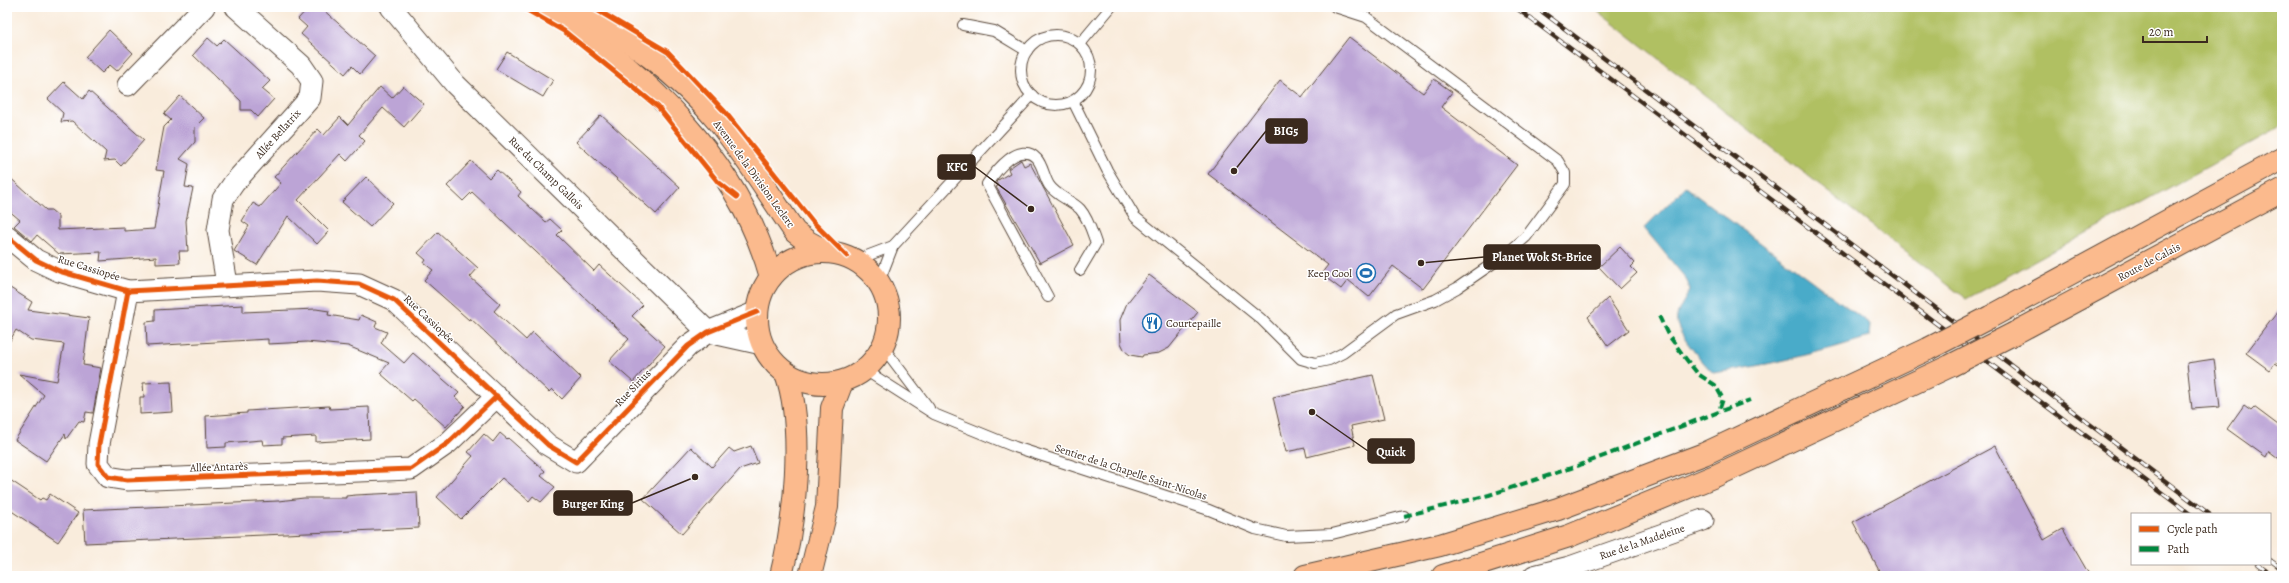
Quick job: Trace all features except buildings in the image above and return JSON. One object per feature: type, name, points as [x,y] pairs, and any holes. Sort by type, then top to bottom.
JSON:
[{"type":"main road","points":[[549,7],[607,50],[646,84],[696,136],[719,167],[754,227],[771,278]]},
{"type":"main road","name":"Avenue de la Division Leclerc","points":[[569,7],[616,33],[683,86],[719,123],[795,232],[808,242],[827,252]]},
{"type":"main road","points":[[1305,576],[1440,545],[1558,509],[1704,454],[1928,349],[2282,159]]},
{"type":"main road","name":"Route de Calais","points":[[1443,576],[1568,536],[1715,476],[1950,366],[2016,333],[2282,190]]},
{"type":"main road","points":[[827,252],[847,256],[856,260],[869,270],[879,282],[886,297],[890,314],[889,331],[883,347],[876,359],[865,370],[842,382],[819,384],[802,381],[786,373],[768,355],[762,344],[758,328],[757,312],[764,288],[771,278],[785,264],[802,255],[827,252]]},
{"type":"main road","points":[[781,576],[793,505],[796,450],[795,414],[790,385],[786,373]]},
{"type":"main road","points":[[827,576],[824,561],[825,518],[829,489],[832,408],[842,382]]},
{"type":"main road","points":[[810,576],[825,518]]},
{"type":"street","points":[[128,85],[204,7]]},
{"type":"street","name":"Allée Bellatrix","points":[[228,284],[218,230],[223,199],[234,183],[310,98],[312,81],[301,65],[236,7]]},
{"type":"street","name":"Rue du Champ Gallois","points":[[391,7],[455,84],[708,332]]},
{"type":"street","name":"Rue Cassiopée","points":[[7,236],[36,260],[59,271],[131,290],[228,284],[317,281],[360,284],[394,300],[548,445],[576,462]]},
{"type":"street","name":"Allée Antarès","points":[[131,290],[99,444],[98,464],[108,477],[127,480],[410,469],[448,443],[497,396]]},
{"type":"street","points":[[708,332],[757,312]]},
{"type":"street","points":[[708,332],[762,344]]},
{"type":"street","name":"Rue Sirius","points":[[576,462],[688,346],[708,332]]},
{"type":"street","name":"Rue de la Madeleine","points":[[1534,576],[1570,567],[1703,520]]},
{"type":"lane","points":[[598,7],[616,33]]},
{"type":"lane","points":[[1080,44],[1111,7]]},
{"type":"lane","points":[[1073,101],[1108,170],[1135,217],[1261,320],[1301,359],[1315,363],[1329,360],[1343,353],[1396,314],[1441,297],[1506,255],[1526,237],[1565,184],[1565,173],[1558,161],[1366,17],[1336,7]]},
{"type":"lane","points":[[963,25],[994,31],[1027,51]]},
{"type":"lane","points":[[1058,35],[1070,38],[1080,44],[1087,53],[1091,74],[1088,85],[1082,94],[1073,101],[1062,104],[1051,104],[1041,101],[1032,95],[1025,85],[1022,74],[1022,62],[1027,51],[1035,42],[1046,36],[1058,35]]},
{"type":"lane","points":[[879,282],[894,246],[1032,95]]},
{"type":"lane","points":[[1048,297],[987,184],[997,170],[1016,155],[1030,155],[1037,160],[1049,185],[1080,209],[1089,225],[1096,243],[1080,270]]},
{"type":"lane","points":[[856,260],[894,246]]},
{"type":"lane","points":[[883,347],[934,414]]},
{"type":"lane","name":"Sentier de la Chapelle Saint-Nicolas","points":[[865,370],[934,414],[1015,447],[1209,510],[1255,529],[1286,536],[1332,534],[1404,516]]},
{"type":"green space","points":[[1592,7],[2282,7],[2282,126],[1966,299]]},
{"type":"water","points":[[1685,187],[1870,324],[1869,337],[1753,367],[1713,373],[1684,338],[1677,322],[1679,309],[1690,290],[1687,280],[1644,228]]},
{"type":"railway","points":[[1515,7],[2189,513]]},
{"type":"railway","points":[[1536,7],[2208,513]]},
{"type":"railway","points":[[2271,561],[2282,569]]},
{"type":"railway","points":[[2258,565],[2273,576]]},
{"type":"marked path","points":[[1659,316],[1667,333],[1698,374],[1715,385],[1723,399],[1719,411]]},
{"type":"marked path","points":[[1404,516],[1489,495],[1580,465],[1750,400]]},
{"type":"cycle path","points":[[522,7],[564,31],[658,107],[718,182],[737,197]]},
{"type":"cycle path","points":[[592,7],[668,52],[725,112],[813,222],[847,256]]},
{"type":"cycle path","points":[[7,236],[36,260],[59,271],[128,291],[317,281],[359,284],[394,300],[548,445],[576,462],[688,346],[708,332],[757,312]]},
{"type":"cycle path","points":[[128,291],[99,444],[98,464],[108,477],[127,480],[411,469],[448,443],[497,396]]},
{"type":"place","name":"BIG5","points":[[1234,171]]},
{"type":"place","name":"KFC","points":[[1031,209]]},
{"type":"place","name":"Planet Wok St-Brice","points":[[1421,263]]},
{"type":"place","name":"Keep Cool","points":[[1366,273]]},
{"type":"place","name":"Courtepaille","points":[[1152,323]]},
{"type":"place","name":"Quick","points":[[1312,412]]},
{"type":"place","name":"Burger King","points":[[695,477]]}]
